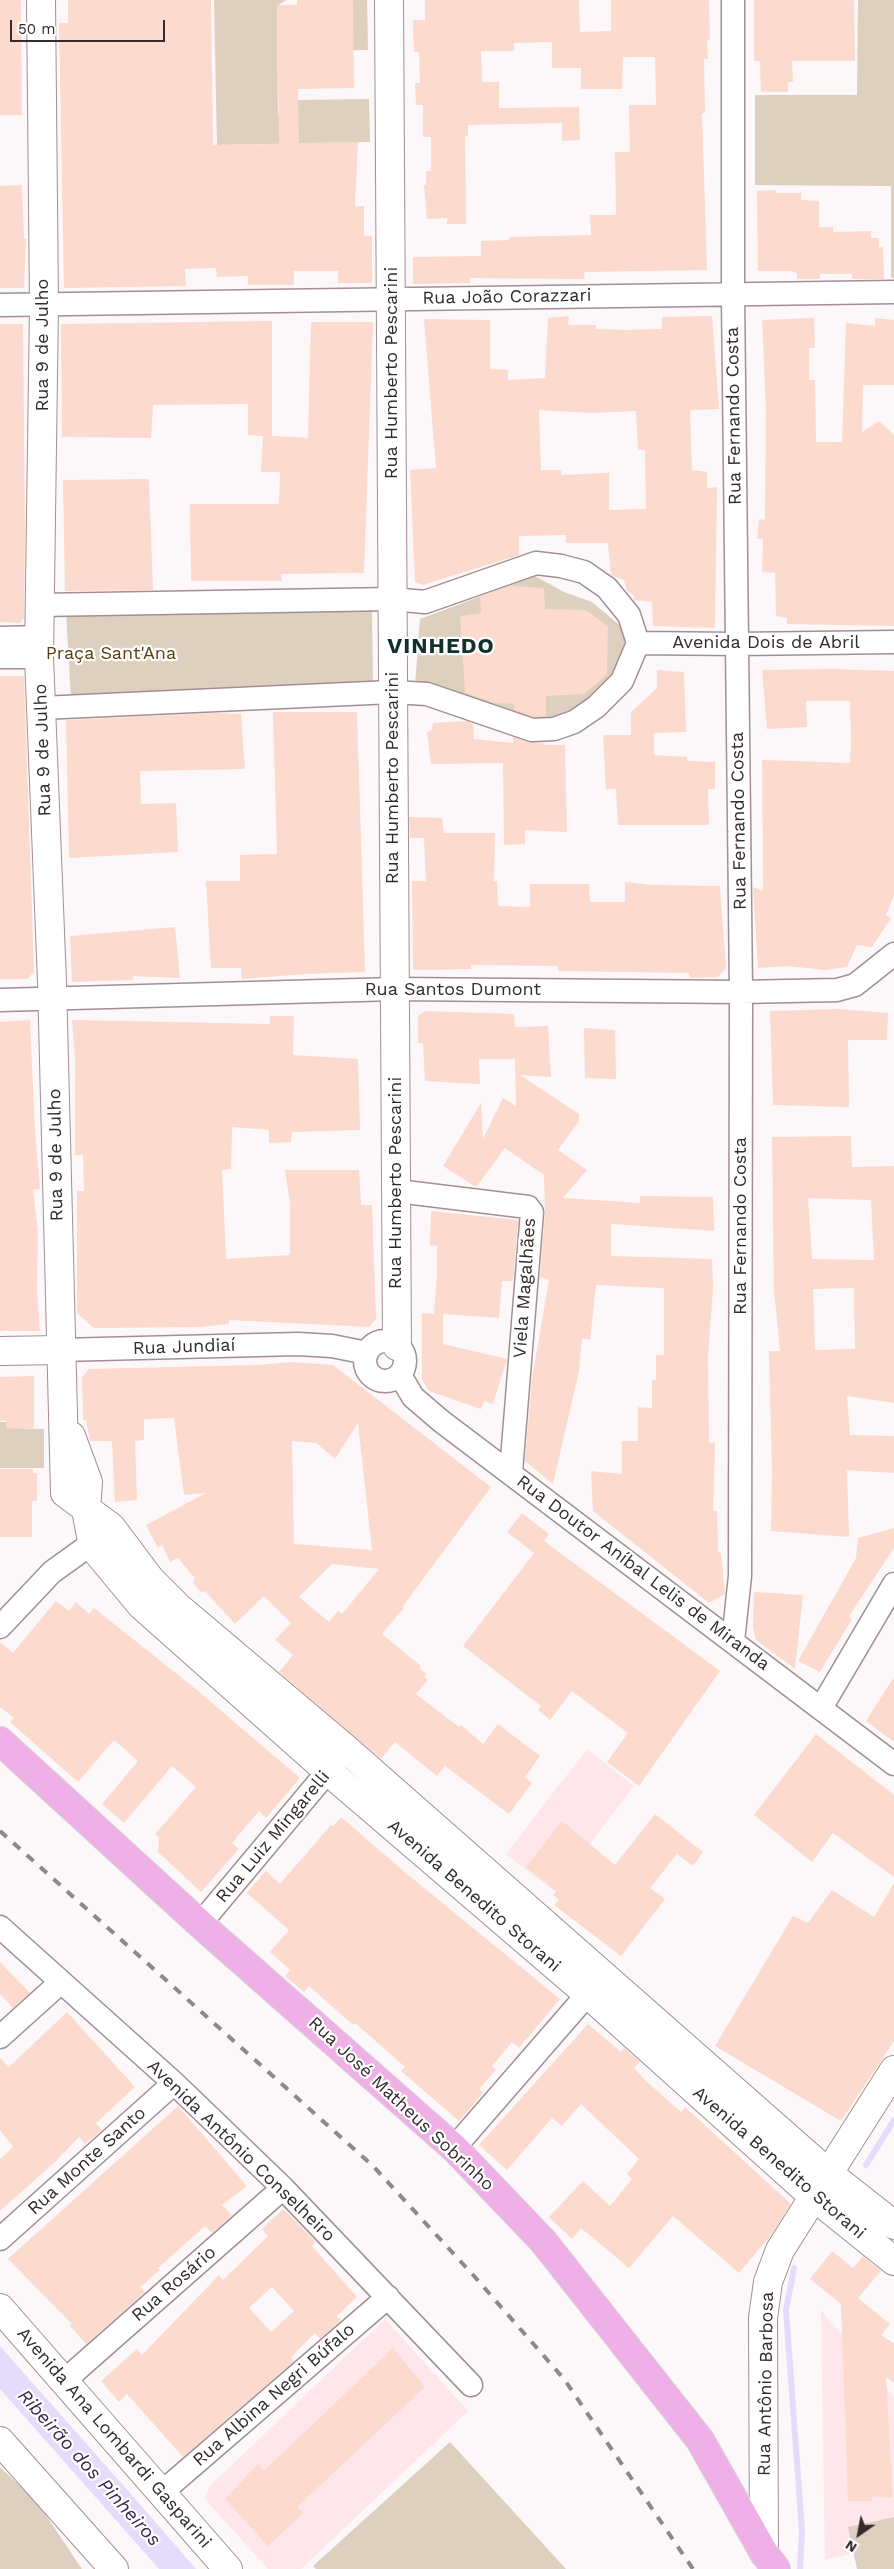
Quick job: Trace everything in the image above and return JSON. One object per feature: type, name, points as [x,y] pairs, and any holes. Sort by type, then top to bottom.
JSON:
[{"type":"main road","name":"Rua José Matheus Sobrinho","points":[[0,1740],[200,1924],[454,2148],[543,2241],[700,2440],[770,2561]]},
{"type":"street","name":"Rua 9 de Julho","points":[[41,0],[44,305],[39,647],[53,1000],[60,1350]]},
{"type":"street","name":"Rua Humberto Pescarini","points":[[389,0],[393,299],[392,692],[397,1346]]},
{"type":"street","name":"Rua Fernando Costa","points":[[733,0],[733,295],[741,992],[740,1576],[733,1641]]},
{"type":"street","name":"Rua João Corazzari","points":[[0,305],[894,292]]},
{"type":"street","points":[[40,605],[392,599],[425,602],[536,563],[561,566],[584,572],[607,588],[629,615],[638,643],[622,681],[596,707],[574,722],[554,729],[532,730],[427,694],[392,692],[41,708]]},
{"type":"street","points":[[0,638],[39,647]]},
{"type":"street","name":"Avenida Dois de Abril","points":[[638,643],[894,642]]},
{"type":"street","points":[[0,657],[39,647]]},
{"type":"street","name":"Rua Santos Dumont","points":[[0,1000],[53,1000],[395,988],[741,992],[837,990],[856,985],[894,954]]},
{"type":"street","name":"Viela Magalhães","points":[[397,1191],[528,1207],[532,1212],[512,1472]]},
{"type":"street","points":[[386,1341],[397,1346],[404,1357],[404,1370],[400,1375],[389,1381],[382,1381],[371,1376],[365,1365],[370,1348],[386,1341]]},
{"type":"street","name":"Rua Jundiaí","points":[[0,1351],[298,1344],[332,1346],[367,1353]]},
{"type":"street","name":"Avenida Benedito Storani","points":[[60,1350],[65,1421],[64,1490],[86,1510],[111,1527],[150,1579],[178,1608],[346,1749],[596,1985],[813,2196],[894,2261]]},
{"type":"street","name":"Rua Doutor Aníbal Lelis de Miranda","points":[[400,1375],[413,1398],[894,1764]]},
{"type":"street","points":[[0,1626],[52,1572],[77,1541],[86,1510]]},
{"type":"street","name":"Avenida Benedito Storani","points":[[86,1510],[93,1548],[141,1605],[329,1772],[894,2225]]},
{"type":"street","points":[[52,1572],[84,1549],[93,1548]]},
{"type":"street","points":[[821,1708],[894,1584]]},
{"type":"street","name":"Rua Luiz Mingarelli","points":[[200,1924],[329,1772],[346,1749]]},
{"type":"street","name":"Avenida Antônio Conselheiro","points":[[0,1927],[174,2083],[283,2188],[471,2385]]},
{"type":"street","points":[[0,2037],[62,1982]]},
{"type":"street","points":[[454,2148],[596,1985]]},
{"type":"street","name":"Rua Antônio Barbosa","points":[[770,2561],[763,2318],[768,2282],[780,2250],[894,2070]]},
{"type":"street","name":"Rua Monte Santo","points":[[0,2239],[174,2083]]},
{"type":"street","name":"Rua Rosário","points":[[64,2381],[283,2188]]},
{"type":"street","name":"Rua Albina Negri Búfalo","points":[[161,2493],[388,2297]]},
{"type":"street","name":"Avenida Ana Lombardi Gasparini","points":[[0,2308],[228,2569]]},
{"type":"street","points":[[0,2441],[114,2569]]},
{"type":"shaded area","points":[[587,1749],[634,1786],[554,1891],[506,1854]]},
{"type":"shaded area","points":[[821,2310],[894,2397],[894,2517],[849,2527],[854,2553],[825,2560]]},
{"type":"shaded area","points":[[385,2319],[468,2411],[301,2569],[268,2569],[205,2499],[209,2487]]},
{"type":"green space","points":[[214,0],[286,0],[277,6],[278,115],[298,115],[298,100],[369,99],[370,142],[217,145]]},
{"type":"green space","points":[[353,0],[367,0],[368,50],[309,51]]},
{"type":"green space","points":[[858,0],[894,0],[894,278],[891,278],[891,186],[755,185],[755,95],[857,95]]},
{"type":"green space","points":[[535,576],[564,592],[592,602],[624,629],[624,649],[618,677],[560,720],[530,726],[415,685],[420,619]]},
{"type":"green space","name":"Praça Sant'Ana","points":[[372,611],[373,682],[71,699],[66,612]]},
{"type":"green space","points":[[0,1422],[6,1422],[6,1428],[44,1429],[44,1468],[0,1468]]},
{"type":"green space","points":[[450,2442],[566,2569],[316,2569],[313,2566]]},
{"type":"green space","points":[[0,2467],[37,2502],[82,2569],[0,2569]]},
{"type":"green space","points":[[894,2517],[894,2569],[857,2569],[848,2527]]},
{"type":"water","name":"Ribeirão dos Pinheiros","points":[[0,2346],[196,2569],[159,2569],[0,2389]]},
{"type":"building","points":[[0,0],[21,0],[22,115],[0,115]]},
{"type":"building","points":[[68,0],[211,0],[213,145],[279,144],[277,5],[297,5],[297,0],[353,0],[354,88],[298,89],[299,143],[358,142],[355,206],[364,206],[364,236],[372,236],[372,283],[338,283],[338,271],[294,271],[294,285],[248,285],[248,276],[217,277],[216,268],[185,269],[186,286],[64,288],[59,23],[68,23]]},
{"type":"building","points":[[425,0],[579,0],[580,32],[611,31],[611,0],[709,0],[710,40],[707,40],[708,59],[704,59],[705,113],[702,113],[707,270],[584,272],[585,279],[470,278],[470,283],[413,284],[413,257],[481,256],[481,241],[509,240],[509,237],[591,235],[590,215],[616,215],[615,152],[630,152],[629,105],[656,105],[655,57],[623,57],[622,89],[581,89],[581,68],[552,68],[552,42],[514,43],[514,51],[481,51],[482,82],[499,82],[499,108],[579,107],[580,140],[562,141],[562,123],[468,125],[468,136],[465,136],[466,224],[447,224],[447,218],[427,219],[424,185],[426,185],[426,171],[431,171],[431,137],[423,137],[423,105],[416,105],[415,83],[420,83],[419,52],[414,52],[413,20],[425,20]]},
{"type":"building","points":[[754,0],[854,0],[855,61],[792,61],[793,82],[788,82],[788,92],[761,92],[760,61],[754,61]]},
{"type":"building","points":[[22,185],[24,239],[26,239],[24,288],[0,288],[0,186]]},
{"type":"building","points":[[776,190],[776,193],[801,193],[801,200],[819,201],[819,227],[833,227],[833,232],[871,231],[871,238],[879,238],[879,247],[883,247],[884,279],[852,279],[852,274],[820,274],[820,279],[797,279],[797,273],[791,271],[758,271],[757,191]]},
{"type":"building","points":[[569,316],[568,325],[596,325],[596,329],[627,330],[662,329],[662,317],[712,316],[719,409],[690,410],[692,470],[707,472],[707,488],[717,487],[715,628],[653,626],[652,602],[634,600],[634,595],[627,591],[624,580],[611,575],[608,543],[566,543],[566,535],[519,536],[519,555],[423,585],[415,582],[410,470],[436,468],[424,319],[490,320],[490,369],[508,370],[508,380],[545,378],[548,318]],"holes":[[[539,410],[591,413],[636,411],[638,450],[645,450],[646,509],[609,510],[609,473],[561,475],[561,470],[541,470]]]},
{"type":"building","points":[[814,318],[815,348],[809,348],[809,380],[815,380],[816,442],[842,442],[846,323],[875,326],[875,318],[894,320],[894,385],[863,385],[862,432],[879,421],[894,435],[894,626],[787,624],[787,618],[776,616],[775,573],[762,572],[763,539],[757,539],[759,519],[765,520],[766,410],[762,320]]},
{"type":"building","points":[[272,321],[272,436],[308,438],[311,322],[373,322],[364,573],[281,574],[282,581],[191,581],[190,504],[279,504],[280,472],[261,472],[263,436],[248,435],[248,404],[153,405],[151,438],[62,437],[61,324]]},
{"type":"building","points":[[0,324],[23,324],[25,533],[24,618],[20,623],[0,622]]},
{"type":"building","points":[[149,479],[153,590],[65,591],[63,480]]},
{"type":"building","points":[[509,586],[544,588],[545,609],[586,610],[608,626],[607,675],[584,694],[546,696],[546,716],[534,717],[514,710],[514,704],[495,703],[465,693],[460,616],[481,613],[480,596]]},
{"type":"building","points":[[832,669],[894,671],[894,895],[886,915],[891,918],[872,947],[857,945],[847,967],[826,970],[787,966],[758,968],[753,887],[763,891],[762,760],[850,763],[851,744],[850,701],[806,701],[807,727],[767,729],[762,670]]},
{"type":"building","points":[[657,670],[684,672],[686,732],[654,733],[654,755],[687,757],[687,761],[715,762],[715,789],[708,789],[709,825],[618,825],[616,789],[606,789],[603,735],[631,735],[631,712],[657,688]]},
{"type":"building","points":[[0,676],[24,676],[34,972],[27,979],[0,979]]},
{"type":"building","points":[[273,712],[357,712],[365,972],[242,979],[241,968],[211,968],[206,881],[240,881],[240,855],[277,854]]},
{"type":"building","points":[[214,713],[241,714],[245,769],[140,771],[141,804],[176,803],[178,852],[69,858],[66,720]]},
{"type":"building","points":[[467,721],[473,724],[474,739],[513,743],[513,737],[528,742],[545,743],[545,745],[565,745],[567,832],[525,830],[525,844],[504,845],[503,763],[431,764],[427,732],[432,730],[433,723]]},
{"type":"building","points":[[409,817],[442,818],[444,833],[495,833],[494,881],[497,881],[498,906],[530,907],[530,884],[589,884],[590,902],[625,902],[625,882],[653,885],[720,886],[726,968],[718,977],[690,978],[689,973],[558,971],[558,966],[471,965],[471,969],[413,970],[412,881],[426,881],[424,838],[410,838]]},
{"type":"building","points":[[175,927],[180,978],[133,976],[133,980],[72,982],[70,936]]},
{"type":"building","points":[[840,1009],[888,1013],[887,1040],[848,1040],[849,1107],[773,1105],[770,1011]]},
{"type":"building","points":[[425,1011],[514,1014],[515,1027],[548,1026],[551,1077],[520,1075],[579,1114],[579,1121],[558,1150],[587,1170],[563,1198],[640,1203],[640,1196],[713,1197],[714,1231],[611,1224],[611,1256],[712,1259],[713,1288],[708,1357],[709,1443],[715,1443],[713,1511],[717,1511],[718,1552],[721,1553],[725,1594],[709,1603],[593,1511],[591,1471],[622,1474],[622,1441],[638,1441],[638,1407],[652,1408],[652,1380],[656,1380],[656,1355],[664,1355],[664,1288],[596,1285],[590,1340],[582,1338],[579,1371],[553,1484],[525,1461],[532,1379],[549,1280],[540,1277],[545,1213],[544,1175],[505,1148],[476,1187],[443,1166],[481,1103],[483,1139],[503,1098],[516,1106],[515,1059],[479,1059],[480,1084],[425,1081],[423,1043],[418,1043],[418,1016]]},
{"type":"building","points":[[270,1016],[294,1016],[293,1055],[358,1059],[360,1130],[292,1132],[291,1142],[269,1143],[269,1130],[232,1127],[231,1169],[222,1170],[226,1259],[290,1255],[290,1203],[285,1170],[359,1170],[361,1205],[372,1205],[376,1319],[369,1327],[229,1320],[229,1324],[201,1327],[94,1328],[77,1313],[77,1191],[84,1191],[83,1155],[75,1155],[75,1059],[72,1020],[270,1024]]},
{"type":"building","points":[[30,1020],[35,1131],[40,1189],[33,1190],[38,1232],[37,1292],[40,1331],[0,1331],[0,1022]]},
{"type":"building","points":[[584,1028],[615,1030],[616,1079],[585,1078]]},
{"type":"building","points":[[851,1136],[852,1167],[894,1166],[894,1403],[847,1396],[850,1435],[894,1436],[894,1473],[847,1470],[849,1537],[771,1531],[772,1472],[769,1351],[780,1351],[774,1290],[772,1137]],"holes":[[[808,1198],[871,1200],[874,1260],[812,1259]],[[854,1288],[855,1349],[815,1350],[813,1289]]]},
{"type":"building","points":[[431,1211],[518,1220],[513,1281],[502,1281],[499,1318],[443,1314],[443,1344],[507,1359],[493,1404],[484,1401],[481,1409],[429,1391],[422,1379],[422,1313],[434,1314],[437,1274],[437,1246],[430,1245]]},
{"type":"building","points":[[291,1362],[333,1365],[491,1487],[403,1606],[403,1609],[382,1634],[421,1666],[419,1668],[426,1674],[424,1676],[428,1680],[416,1694],[459,1727],[461,1725],[483,1744],[498,1724],[540,1756],[525,1777],[532,1783],[509,1814],[445,1766],[437,1776],[395,1742],[381,1759],[279,1672],[293,1655],[275,1640],[291,1623],[264,1596],[235,1624],[205,1591],[201,1592],[193,1583],[195,1578],[178,1558],[170,1562],[162,1545],[158,1548],[146,1525],[206,1493],[184,1495],[174,1418],[144,1419],[144,1440],[135,1441],[137,1500],[115,1502],[112,1441],[90,1441],[86,1420],[83,1420],[82,1377],[89,1369],[259,1365]],"holes":[[[358,1423],[372,1550],[294,1544],[292,1441],[316,1443],[335,1459]],[[332,1564],[379,1569],[342,1614],[338,1611],[329,1622],[299,1597]]]},
{"type":"building","points":[[34,1376],[34,1428],[6,1428],[6,1421],[0,1421],[0,1377]]},
{"type":"building","points":[[0,1469],[33,1469],[33,1473],[37,1473],[37,1501],[32,1501],[32,1537],[0,1537]]},
{"type":"building","points":[[522,1513],[549,1534],[544,1541],[720,1671],[639,1786],[607,1762],[628,1733],[572,1691],[550,1720],[538,1710],[541,1706],[463,1646],[534,1553],[507,1532]]},
{"type":"building","points":[[894,1528],[894,1548],[849,1616],[852,1619],[820,1672],[798,1661],[856,1558],[858,1538]]},
{"type":"building","points":[[754,1592],[803,1595],[795,1669],[756,1640],[753,1628]]},
{"type":"building","points":[[56,1601],[69,1611],[76,1602],[89,1614],[94,1608],[197,1690],[300,1778],[266,1818],[259,1811],[232,1843],[239,1849],[201,1892],[158,1852],[159,1837],[155,1834],[196,1787],[172,1766],[124,1823],[102,1804],[138,1761],[114,1740],[78,1782],[10,1722],[14,1718],[0,1707],[0,1642],[13,1653]]},
{"type":"building","points":[[894,1677],[894,1742],[866,1721]]},
{"type":"building","points":[[816,1734],[894,1795],[894,1877],[833,1833],[812,1862],[754,1815]]},
{"type":"building","points":[[655,1814],[703,1852],[693,1866],[677,1854],[650,1888],[665,1899],[621,1956],[554,1905],[559,1900],[553,1895],[556,1891],[526,1867],[562,1821],[615,1865]]},
{"type":"building","points":[[341,1817],[407,1874],[560,1999],[519,2048],[512,2042],[492,2066],[496,2070],[479,2089],[483,2093],[459,2121],[401,2071],[405,2067],[355,2023],[353,2025],[309,1986],[304,1992],[285,1976],[290,1970],[270,1952],[289,1930],[247,1893],[266,1871],[280,1884],[331,1825],[333,1826]]},
{"type":"building","points":[[894,1883],[894,2041],[841,2121],[715,2046],[793,1916],[808,1923],[832,1890],[874,1917]]},
{"type":"building","points":[[0,1962],[30,1993],[13,2008],[0,1994]]},
{"type":"building","points":[[67,2012],[135,2087],[96,2123],[102,2130],[85,2144],[79,2137],[56,2161],[0,2211],[0,2159],[13,2147],[0,2130],[0,2058],[9,2067]]},
{"type":"building","points":[[588,2024],[621,2052],[624,2048],[640,2062],[634,2068],[645,2080],[681,2112],[685,2107],[791,2204],[771,2235],[739,2273],[673,2216],[629,2268],[581,2228],[572,2239],[549,2217],[583,2181],[610,2206],[632,2179],[627,2174],[639,2159],[581,2104],[562,2126],[552,2118],[507,2170],[479,2145]]},
{"type":"building","points":[[178,2106],[247,2186],[222,2205],[232,2215],[212,2233],[205,2226],[158,2268],[160,2270],[140,2287],[145,2292],[86,2344],[70,2326],[72,2324],[8,2259]]},
{"type":"building","points":[[283,2209],[316,2242],[312,2246],[357,2297],[337,2316],[341,2320],[320,2339],[315,2333],[291,2357],[294,2361],[183,2457],[127,2394],[119,2402],[101,2381],[137,2349],[142,2355],[219,2275],[223,2280],[268,2236],[262,2229]],"holes":[[[272,2287],[294,2311],[271,2332],[249,2308]]]},
{"type":"building","points":[[832,2251],[853,2268],[863,2256],[881,2271],[858,2298],[890,2324],[881,2335],[894,2344],[894,2383],[886,2377],[893,2498],[871,2496],[872,2501],[848,2501],[841,2304],[810,2279]]},
{"type":"building","points":[[393,2348],[425,2387],[297,2507],[303,2513],[268,2546],[225,2499],[258,2464],[264,2471]]},
{"type":"waterway","points":[[866,2165],[894,2120]]},
{"type":"waterway","points":[[794,2268],[786,2310],[802,2531],[800,2569]]},
{"type":"railway","points":[[0,1831],[373,2166],[474,2276],[564,2379],[693,2569]]},
{"type":"district","name":"VINHEDO","points":[[441,647]]}]
